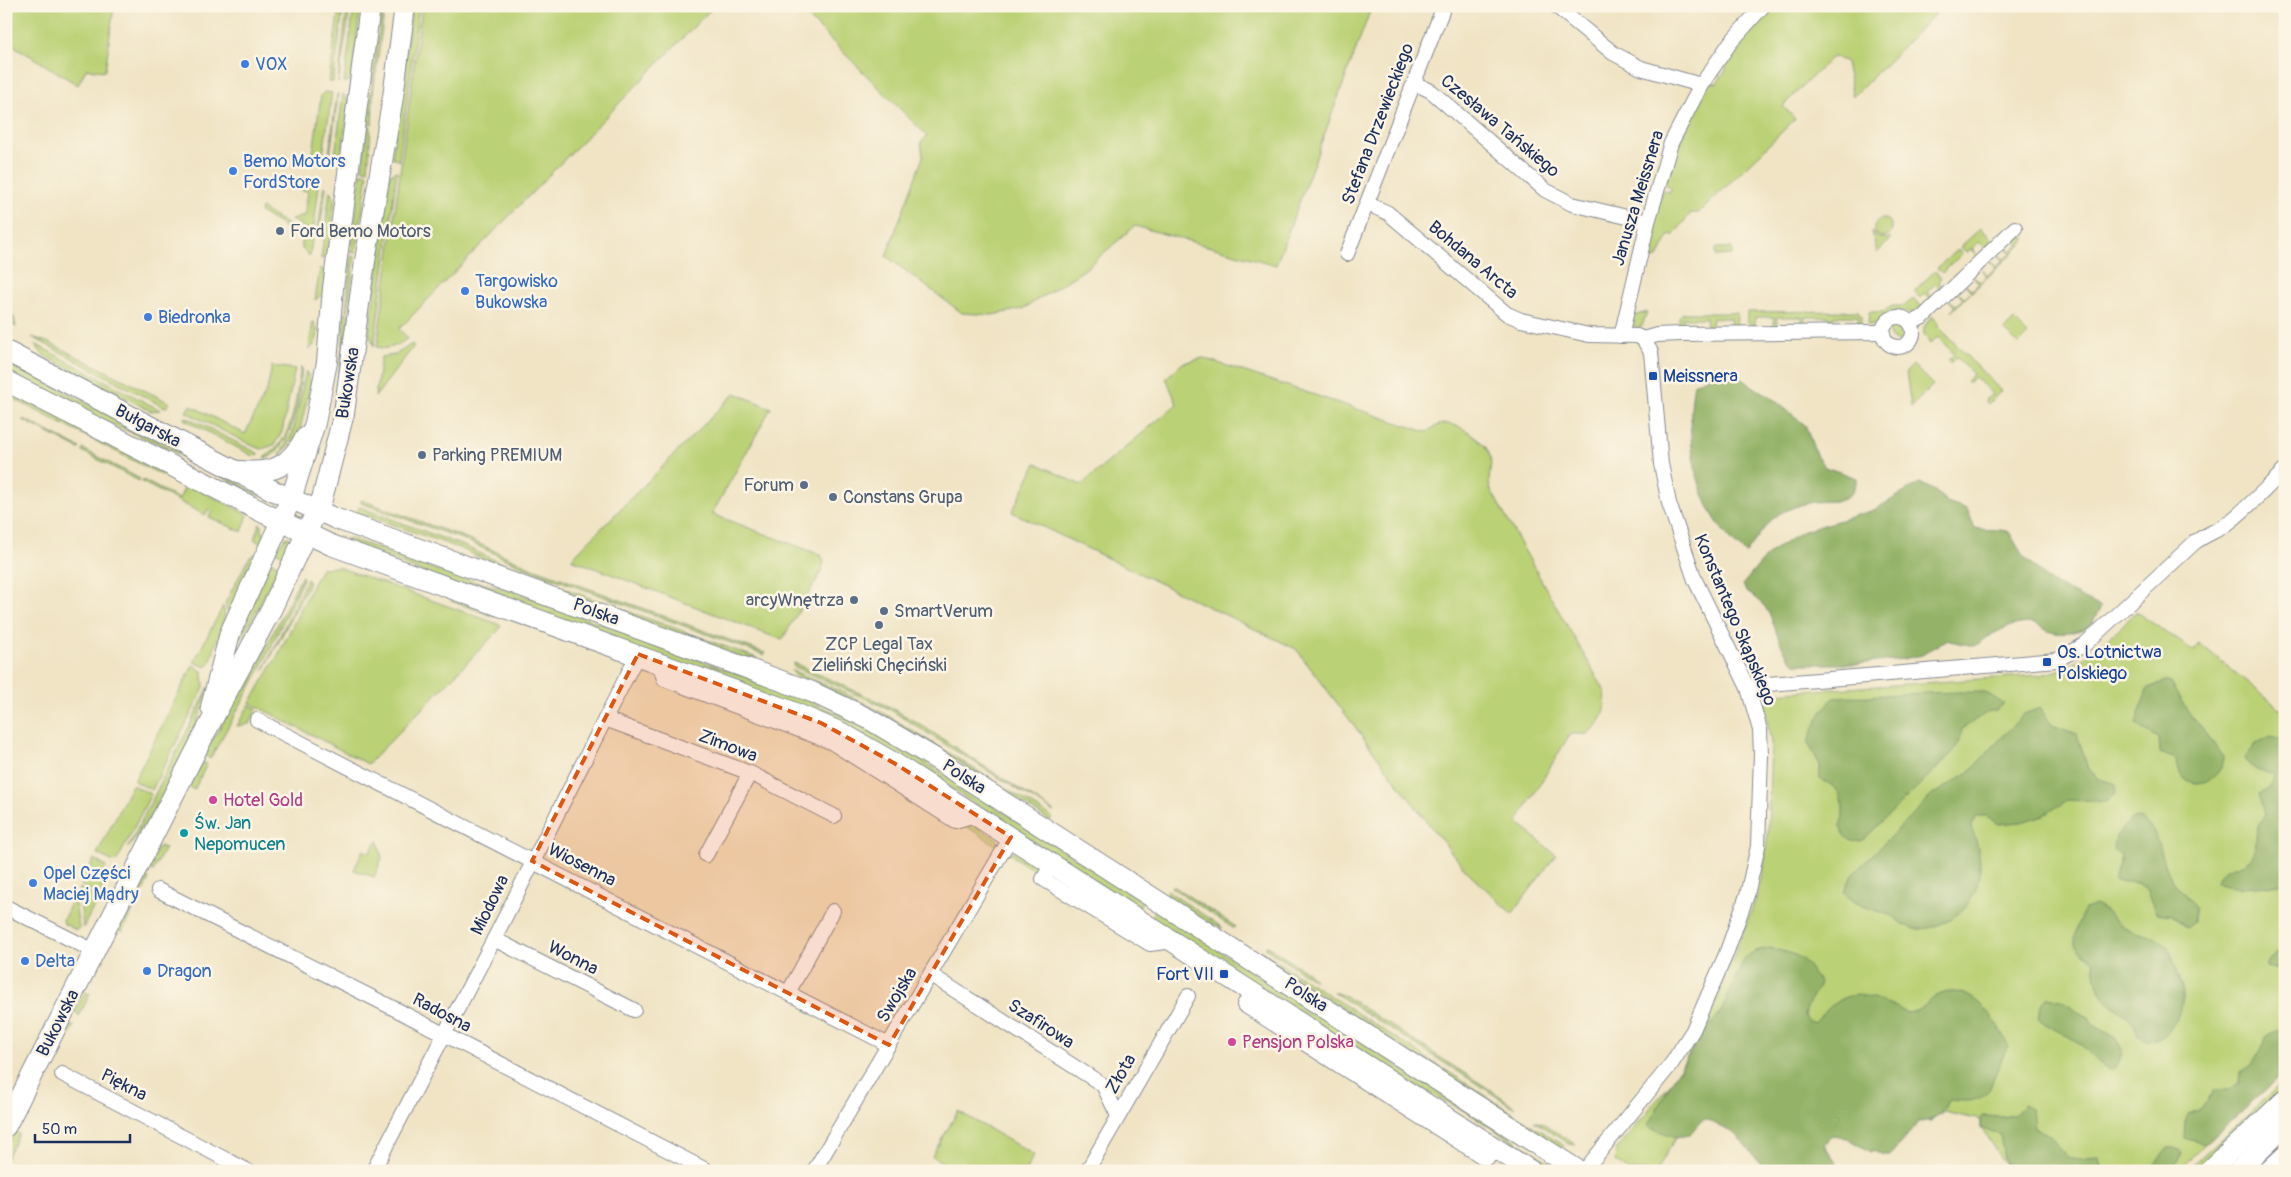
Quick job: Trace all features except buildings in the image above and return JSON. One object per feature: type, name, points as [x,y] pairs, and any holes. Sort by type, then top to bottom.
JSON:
[{"type":"street","name":"Bukowska","points":[[205,733],[230,632],[291,499],[315,423],[327,362],[333,288],[370,6]]},
{"type":"street","name":"Bukowska","points":[[6,1126],[205,733],[239,673],[317,510],[329,474],[344,414],[367,245],[393,97],[405,6]]},
{"type":"street","name":"Stefana Drzewieckiego","points":[[1347,254],[1444,6]]},
{"type":"street","points":[[1556,6],[1612,53],[1641,68],[1701,85]]},
{"type":"street","name":"Janusza Meissnera","points":[[1621,336],[1648,222],[1671,143],[1701,85],[1730,43],[1763,6]]},
{"type":"street","name":"Czesława Tańskiego","points":[[1414,83],[1431,91],[1545,190],[1572,204],[1648,222]]},
{"type":"street","name":"Bohdana Arcta","points":[[1368,204],[1388,213],[1507,314],[1521,320],[1589,334],[1631,335],[1643,339],[1658,335],[1680,334],[1883,332]]},
{"type":"street","points":[[1911,323],[1923,317],[2015,228]]},
{"type":"street","points":[[1893,317],[1903,317],[1911,323],[1913,337],[1902,347],[1891,345],[1887,342],[1883,332],[1886,324],[1893,317]]},
{"type":"street","name":"Konstantego Skąpskiego","points":[[1584,1171],[1672,1063],[1693,1030],[1726,954],[1747,895],[1758,846],[1760,730],[1748,688],[1695,580],[1669,502],[1661,464],[1651,352],[1643,339]]},
{"type":"street","name":"Bułgarska","points":[[6,351],[291,499]]},
{"type":"street","name":"Bułgarska","points":[[6,380],[281,522]]},
{"type":"street","points":[[233,470],[260,473],[277,469],[299,450],[315,423]]},
{"type":"street","points":[[1748,688],[1768,684],[2047,662],[2062,658],[2084,645],[2194,543],[2204,535],[2221,528],[2235,518],[2285,470]]},
{"type":"street","name":"Polska","points":[[291,499],[770,676],[867,718],[941,762],[1579,1171]]},
{"type":"street","name":"Polska","points":[[281,522],[331,545],[638,654],[788,710],[842,733],[1173,941],[1248,999],[1492,1154],[1531,1171]]},
{"type":"street","name":"Miodowa","points":[[373,1171],[494,939],[638,654]]},
{"type":"street","name":"Zimowa","points":[[604,718],[750,773],[834,816]]},
{"type":"street","name":"Wiosenna","points":[[257,720],[889,1045]]},
{"type":"street","points":[[706,855],[750,773]]},
{"type":"street","name":"Swojska","points":[[814,1171],[1011,838]]},
{"type":"street","name":"Radosna","points":[[158,890],[708,1171]]},
{"type":"street","points":[[6,907],[94,951]]},
{"type":"street","points":[[788,993],[832,911]]},
{"type":"street","name":"Wonna","points":[[494,939],[634,1010]]},
{"type":"street","name":"Szafirowa","points":[[931,975],[1103,1085],[1118,1116]]},
{"type":"street","name":"Złota","points":[[1089,1170],[1188,996]]},
{"type":"street","name":"Piękna","points":[[62,1074],[248,1171]]},
{"type":"street","points":[[2209,1171],[2285,1100]]},
{"type":"street","points":[[2238,1171],[2285,1126]]},
{"type":"street","points":[[2269,1171],[2285,1156]]},
{"type":"highlighted area","points":[[638,654],[821,723],[894,763],[1011,837],[889,1045],[532,861]]},
{"type":"green space","points":[[6,6],[114,6],[105,71],[86,69],[78,85],[6,41]]},
{"type":"green space","points":[[339,6],[343,6],[342,17],[333,82],[329,82]]},
{"type":"green space","points":[[347,6],[349,6],[349,17],[338,83]]},
{"type":"green space","points":[[354,6],[361,6],[352,75],[350,80],[344,83]]},
{"type":"green space","points":[[382,6],[385,6],[373,94],[372,124],[367,123]]},
{"type":"green space","points":[[412,6],[419,6],[399,161],[392,157]]},
{"type":"green space","points":[[422,6],[714,6],[399,329],[408,338],[393,347],[381,348],[377,347]]},
{"type":"green space","points":[[797,6],[1372,6],[1276,265],[1135,226],[1084,270],[1023,309],[992,315],[962,313],[886,256],[923,157],[921,142],[927,136]]},
{"type":"green space","points":[[1770,6],[1943,6],[1853,97],[1846,62],[1835,57],[1831,58],[1783,106],[1795,119],[1699,213],[1691,213],[1673,236],[1670,234],[1658,257],[1653,259],[1646,255],[1662,190],[1670,192],[1671,187],[1664,184],[1677,146],[1710,82],[1717,83],[1727,68],[1721,64]]},
{"type":"green space","points":[[325,92],[332,93],[322,162],[313,153],[321,95]]},
{"type":"green space","points":[[338,94],[329,163],[328,162]]},
{"type":"green space","points":[[343,94],[349,101],[342,154],[334,163]]},
{"type":"green space","points":[[368,126],[371,127],[368,170],[362,169]]},
{"type":"green space","points":[[397,171],[374,346],[369,334],[390,174]]},
{"type":"green space","points":[[361,173],[368,174],[356,253],[351,252]]},
{"type":"green space","points":[[305,185],[319,186],[313,234],[291,219],[305,215],[308,191],[301,190]]},
{"type":"green space","points":[[324,187],[326,187],[319,236],[317,237]]},
{"type":"green space","points":[[330,190],[335,199],[328,253],[326,257],[321,259]]},
{"type":"green space","points":[[261,208],[312,240],[310,256],[302,249],[302,238],[260,212]]},
{"type":"green space","points":[[1883,219],[1889,222],[1892,228],[1889,234],[1883,237],[1877,234],[1874,228],[1877,222]]},
{"type":"green space","points":[[1981,228],[1993,241],[1985,248],[1979,242],[1972,248],[1977,256],[1971,249],[1966,253],[1960,247]]},
{"type":"green space","points":[[1872,232],[1879,238],[1891,239],[1877,253]]},
{"type":"green space","points":[[2019,235],[2027,239],[1952,311],[1955,307],[1949,300],[1956,305],[1963,299],[1957,292],[1964,298],[1971,291],[1965,284],[1972,290],[1979,284],[1973,277],[1980,282],[1987,276],[1981,269],[1988,275],[1995,268],[1989,261],[1996,267],[2003,261],[1997,254],[2004,259],[2011,253],[2005,246],[2012,251],[2019,245],[2013,238]]},
{"type":"green space","points":[[1716,248],[1732,248],[1732,255],[1716,256]]},
{"type":"green space","points":[[1958,249],[1962,254],[1942,273],[1937,268]]},
{"type":"green space","points":[[351,256],[355,257],[348,311],[346,311]]},
{"type":"green space","points":[[320,268],[325,272],[323,294],[315,300]]},
{"type":"green space","points":[[1935,271],[1941,278],[1938,281],[1943,288],[1941,290],[1935,284],[1927,292],[1933,298],[1931,300],[1925,293],[1920,298],[1915,293],[1916,289]]},
{"type":"green space","points":[[1913,299],[1924,308],[1913,313],[1894,311],[1876,324],[1868,325],[1869,312],[1883,312],[1892,306],[1904,306]]},
{"type":"green space","points":[[6,310],[14,317],[16,327],[6,322]]},
{"type":"green space","points":[[1858,311],[1861,316],[1861,325],[1858,325],[1858,316],[1833,316],[1833,326],[1830,326],[1830,317],[1805,317],[1805,326],[1802,326],[1802,317],[1777,317],[1777,327],[1774,326],[1774,317],[1755,317],[1755,327],[1747,321],[1747,312]]},
{"type":"green space","points":[[1647,312],[1642,326],[1637,328],[1632,325],[1630,317]]},
{"type":"green space","points":[[344,313],[349,314],[334,418],[332,417],[343,346]]},
{"type":"green space","points":[[1683,313],[1737,313],[1736,326],[1731,327],[1730,318],[1712,318],[1711,327],[1707,327],[1706,318],[1683,318],[1683,327],[1679,327],[1679,317]]},
{"type":"green space","points":[[1932,316],[1939,324],[1937,325],[2001,391],[1988,404],[1985,400],[1992,394],[1975,377],[1969,383],[1966,381],[1973,374],[1956,357],[1950,363],[1947,361],[1954,354],[1938,337],[1930,344],[1924,334],[1924,327]]},
{"type":"green space","points":[[2014,320],[2028,334],[2018,344],[2004,330]]},
{"type":"green space","points":[[313,321],[317,328],[317,340],[309,350]]},
{"type":"green space","points":[[1894,323],[1902,323],[1907,328],[1905,339],[1894,341],[1889,336],[1889,328]]},
{"type":"green space","points":[[32,337],[50,343],[170,403],[167,407],[162,406]]},
{"type":"green space","points":[[35,344],[160,410],[151,411],[43,355]]},
{"type":"green space","points":[[412,344],[414,346],[375,397],[381,357],[395,355]]},
{"type":"green space","points":[[1203,358],[1426,432],[1439,425],[1450,424],[1462,428],[1474,436],[1488,450],[1491,463],[1489,485],[1491,490],[1605,691],[1605,711],[1601,720],[1587,734],[1570,734],[1517,822],[1556,855],[1512,914],[1465,869],[1434,831],[1296,649],[1012,512],[1036,463],[1081,485],[1177,404],[1166,378],[1183,363]]},
{"type":"green space","points":[[6,361],[260,494],[259,496],[163,446],[93,416],[6,371]]},
{"type":"green space","points":[[1913,365],[1933,385],[1911,407],[1906,372]]},
{"type":"green space","points":[[272,366],[295,369],[282,432],[274,445],[262,449],[255,447],[186,412],[190,405],[245,434],[267,390]]},
{"type":"green space","points":[[301,367],[297,406],[290,431],[276,452],[266,459],[265,457],[275,450],[288,429],[295,405]]},
{"type":"green space","points":[[306,371],[311,382],[299,434],[280,455],[293,432]]},
{"type":"green space","points":[[1730,372],[1772,398],[1805,425],[1817,457],[1825,467],[1857,478],[1850,495],[1845,499],[1808,503],[1779,514],[1766,526],[1746,553],[1729,537],[1715,519],[1704,498],[1697,476],[1693,452],[1691,405],[1694,383],[1719,373]]},
{"type":"green space","points":[[6,389],[248,515],[242,532],[209,517],[212,511],[209,509],[205,515],[142,482],[143,480],[179,499],[185,487],[6,395]]},
{"type":"green space","points":[[735,393],[771,408],[712,514],[821,555],[824,562],[821,572],[782,640],[571,559]]},
{"type":"green space","points":[[185,417],[259,454],[253,456],[185,420]]},
{"type":"green space","points":[[24,419],[80,448],[23,420]]},
{"type":"green space","points":[[83,449],[140,479],[139,481],[82,451]]},
{"type":"green space","points":[[1920,483],[1935,491],[1947,502],[1967,509],[1975,528],[2009,532],[2023,556],[2052,583],[2101,607],[2090,627],[2069,633],[2053,633],[2036,624],[2023,623],[2001,630],[1975,646],[1946,640],[1922,655],[1903,659],[1858,664],[1796,664],[1782,646],[1771,616],[1757,599],[1746,592],[1743,584],[1768,554],[1801,532],[1874,510]]},
{"type":"green space","points":[[361,500],[466,538],[530,567],[765,653],[764,655],[528,569],[465,540],[361,503]]},
{"type":"green space","points":[[359,507],[464,546],[527,575],[757,658],[744,658],[511,572],[462,549],[357,512]]},
{"type":"green space","points":[[260,523],[264,535],[264,546],[254,539]]},
{"type":"green space","points":[[285,538],[291,539],[284,555],[275,551]]},
{"type":"green space","points":[[348,538],[450,575],[512,591],[798,696],[874,730],[1143,901],[1138,909],[949,787],[346,541]]},
{"type":"green space","points":[[254,554],[258,555],[228,612],[225,603],[249,558]]},
{"type":"green space","points":[[270,561],[279,566],[243,637],[238,638]]},
{"type":"green space","points":[[338,567],[501,625],[498,631],[368,764],[250,703],[277,657],[321,568]]},
{"type":"green space","points":[[302,576],[303,579],[260,670],[210,759],[204,754],[256,667]]},
{"type":"green space","points":[[307,579],[309,583],[263,672]]},
{"type":"green space","points":[[452,598],[496,614],[495,617],[451,601]]},
{"type":"green space","points":[[223,606],[225,615],[210,663],[206,667],[194,662]]},
{"type":"green space","points":[[2136,612],[2194,651],[2199,643],[2285,713],[2285,1072],[2226,1123],[2178,1171],[2009,1171],[1981,1127],[1981,1120],[1944,1112],[1931,1121],[1694,1103],[1657,1171],[1629,1171],[1615,1161],[1616,1150],[1671,1083],[1707,1024],[1757,896],[1764,867],[1768,832],[1771,743],[1765,706],[1767,697],[1773,694],[1788,692],[2041,675],[2070,666],[2082,659],[2104,643]]},
{"type":"green space","points":[[794,663],[890,707],[1054,812],[889,709],[793,666]]},
{"type":"green space","points":[[193,665],[203,672],[204,688],[152,790],[134,781]]},
{"type":"green space","points":[[791,670],[853,697],[887,715],[1052,817],[1050,821],[927,742],[864,707],[797,677]]},
{"type":"green space","points":[[2165,681],[2170,683],[2187,710],[2224,757],[2223,764],[2215,776],[2209,780],[2196,783],[2183,777],[2176,759],[2160,753],[2159,738],[2142,729],[2136,723],[2147,689]]},
{"type":"green space","points":[[209,687],[186,749],[164,792],[128,848]]},
{"type":"green space","points":[[1985,692],[2004,704],[1995,711],[1989,711],[1962,729],[1960,741],[1953,752],[1863,840],[1851,841],[1848,839],[1840,825],[1843,811],[1840,795],[1833,786],[1820,779],[1820,765],[1808,743],[1818,718],[1831,701],[1835,698],[1843,697]]},
{"type":"green space","points":[[249,705],[257,709],[249,724],[237,726]]},
{"type":"green space","points":[[2040,708],[2052,725],[2077,734],[2088,769],[2100,779],[2116,784],[2115,793],[2106,802],[2068,800],[2044,815],[2021,822],[1999,824],[1986,816],[1977,816],[1971,828],[1979,854],[1980,867],[1975,892],[1959,913],[1935,926],[1923,929],[1911,928],[1890,915],[1854,901],[1844,892],[1852,875],[1932,795],[1969,772],[2024,714]]},
{"type":"green space","points":[[2271,736],[2285,740],[2285,883],[2241,888],[2216,883],[2222,873],[2244,863],[2253,855],[2258,827],[2265,813],[2259,794],[2270,787],[2274,775],[2253,768],[2245,758],[2257,743]]},
{"type":"green space","points":[[202,762],[207,764],[194,790],[189,787]]},
{"type":"green space","points":[[132,785],[151,794],[117,861],[114,862],[97,854]]},
{"type":"green space","points":[[2137,818],[2152,829],[2168,873],[2196,908],[2194,922],[2188,928],[2171,915],[2156,913],[2146,889],[2138,883],[2115,881],[2121,855],[2114,851],[2116,836],[2131,819]]},
{"type":"green space","points":[[967,824],[973,824],[997,839],[999,847],[966,826]]},
{"type":"green space","points":[[378,840],[382,858],[374,877],[354,870],[363,850],[369,853]]},
{"type":"green space","points":[[159,846],[165,848],[153,871],[148,868]]},
{"type":"green space","points":[[1013,851],[1041,867],[1039,873],[1008,853]]},
{"type":"green space","points":[[94,859],[106,867],[102,874],[105,883],[100,895],[81,885]]},
{"type":"green space","points":[[145,877],[149,879],[122,932],[117,928]]},
{"type":"green space","points":[[1173,886],[1236,927],[1233,928],[1171,887]]},
{"type":"green space","points":[[79,888],[95,896],[93,900],[96,902],[83,928]]},
{"type":"green space","points":[[1168,890],[1223,928],[1213,925],[1165,895]]},
{"type":"green space","points":[[74,897],[79,928],[76,930],[64,924],[63,920]]},
{"type":"green space","points":[[2095,905],[2103,909],[2127,929],[2158,939],[2167,946],[2175,963],[2183,997],[2174,1023],[2162,1037],[2155,1040],[2147,1040],[2138,1036],[2131,1020],[2108,1002],[2102,994],[2097,984],[2094,962],[2077,947],[2075,936],[2080,919],[2085,909]]},
{"type":"green space","points":[[1156,910],[1552,1164],[1551,1166],[1467,1112],[1411,1083],[1151,917]]},
{"type":"green space","points":[[2285,945],[2285,971],[2266,967],[2266,963]]},
{"type":"green space","points":[[1267,946],[1307,972],[1316,981],[1265,948]]},
{"type":"green space","points":[[1770,948],[1796,955],[1804,962],[1820,983],[1809,1002],[1805,1016],[1808,1021],[1815,1023],[1842,998],[1851,996],[1870,997],[1908,1013],[1924,1007],[1941,994],[1953,992],[1973,999],[1990,1016],[2008,1045],[1989,1090],[1975,1100],[1948,1100],[1938,1116],[1919,1122],[1890,1155],[1883,1155],[1874,1150],[1870,1152],[1848,1138],[1832,1136],[1824,1144],[1841,1171],[1767,1171],[1735,1134],[1706,1119],[1701,1121],[1689,1135],[1676,1137],[1650,1128],[1648,1125],[1671,1083],[1699,1039],[1721,1012],[1745,957],[1755,951]]},
{"type":"green space","points":[[1262,952],[1564,1146],[1561,1150],[1265,958]]},
{"type":"green space","points":[[85,992],[90,994],[79,1016],[75,1011]]},
{"type":"green space","points":[[1333,992],[1345,996],[1506,1100],[1515,1108]]},
{"type":"green space","points":[[2048,997],[2065,1001],[2074,1010],[2089,1017],[2092,1024],[2116,1038],[2122,1050],[2119,1062],[2115,1067],[2110,1069],[2104,1066],[2080,1044],[2039,1019],[2041,1004]]},
{"type":"green space","points":[[68,1025],[74,1026],[58,1055]]},
{"type":"green space","points":[[2285,1026],[2285,1072],[2205,1144],[2184,1138],[2185,1122],[2188,1114],[2202,1109],[2215,1089],[2230,1089],[2239,1083],[2240,1073],[2252,1065],[2266,1038]]},
{"type":"green space","points":[[2285,1081],[2285,1090],[2198,1171],[2187,1171]]},
{"type":"green space","points":[[2024,1104],[2032,1110],[2034,1128],[2048,1134],[2067,1157],[2080,1159],[2099,1158],[2102,1171],[2009,1171],[2005,1164],[2000,1135],[1981,1127],[1981,1120],[1983,1116],[2004,1117],[2013,1115]]},
{"type":"green space","points":[[958,1111],[1034,1155],[1025,1171],[957,1171],[932,1156]]},
{"type":"green space","points":[[1534,1121],[1544,1124],[1576,1145],[1569,1144]]},
{"type":"green space","points":[[15,1132],[19,1134],[6,1159],[6,1146]]},
{"type":"green space","points":[[2168,1148],[2175,1148],[2182,1152],[2180,1159],[2169,1171],[2149,1171]]},
{"type":"place","name":"VOX","points":[[245,64]]},
{"type":"place","name":"Bemo Motors FordStore","points":[[233,171]]},
{"type":"place","name":"Ford Bemo Motors","points":[[280,231]]},
{"type":"place","name":"Targowisko Bukowska","points":[[465,291]]},
{"type":"place","name":"Biedronka","points":[[148,317]]},
{"type":"place","name":"Meissnera","points":[[1653,376]]},
{"type":"place","name":"Parking PREMIUM","points":[[422,455]]},
{"type":"place","name":"Forum","points":[[804,485]]},
{"type":"place","name":"Constans Grupa","points":[[833,497]]},
{"type":"place","name":"arcyWnętrza","points":[[854,600]]},
{"type":"place","name":"SmartVerum","points":[[884,611]]},
{"type":"place","name":"ZCP Legal Tax Zieliński Chęciński","points":[[879,625]]},
{"type":"place","name":"Os. Lotnictwa Polskiego","points":[[2047,662]]},
{"type":"place","name":"Hotel Gold","points":[[213,800]]},
{"type":"place","name":"Św. Jan Nepomucen","points":[[184,833]]},
{"type":"place","name":"Opel Części Maciej Mądry","points":[[33,883]]},
{"type":"place","name":"Delta","points":[[25,961]]},
{"type":"place","name":"Dragon","points":[[147,971]]},
{"type":"place","name":"Fort VII","points":[[1224,974]]},
{"type":"place","name":"Pensjon Polska","points":[[1232,1042]]}]
